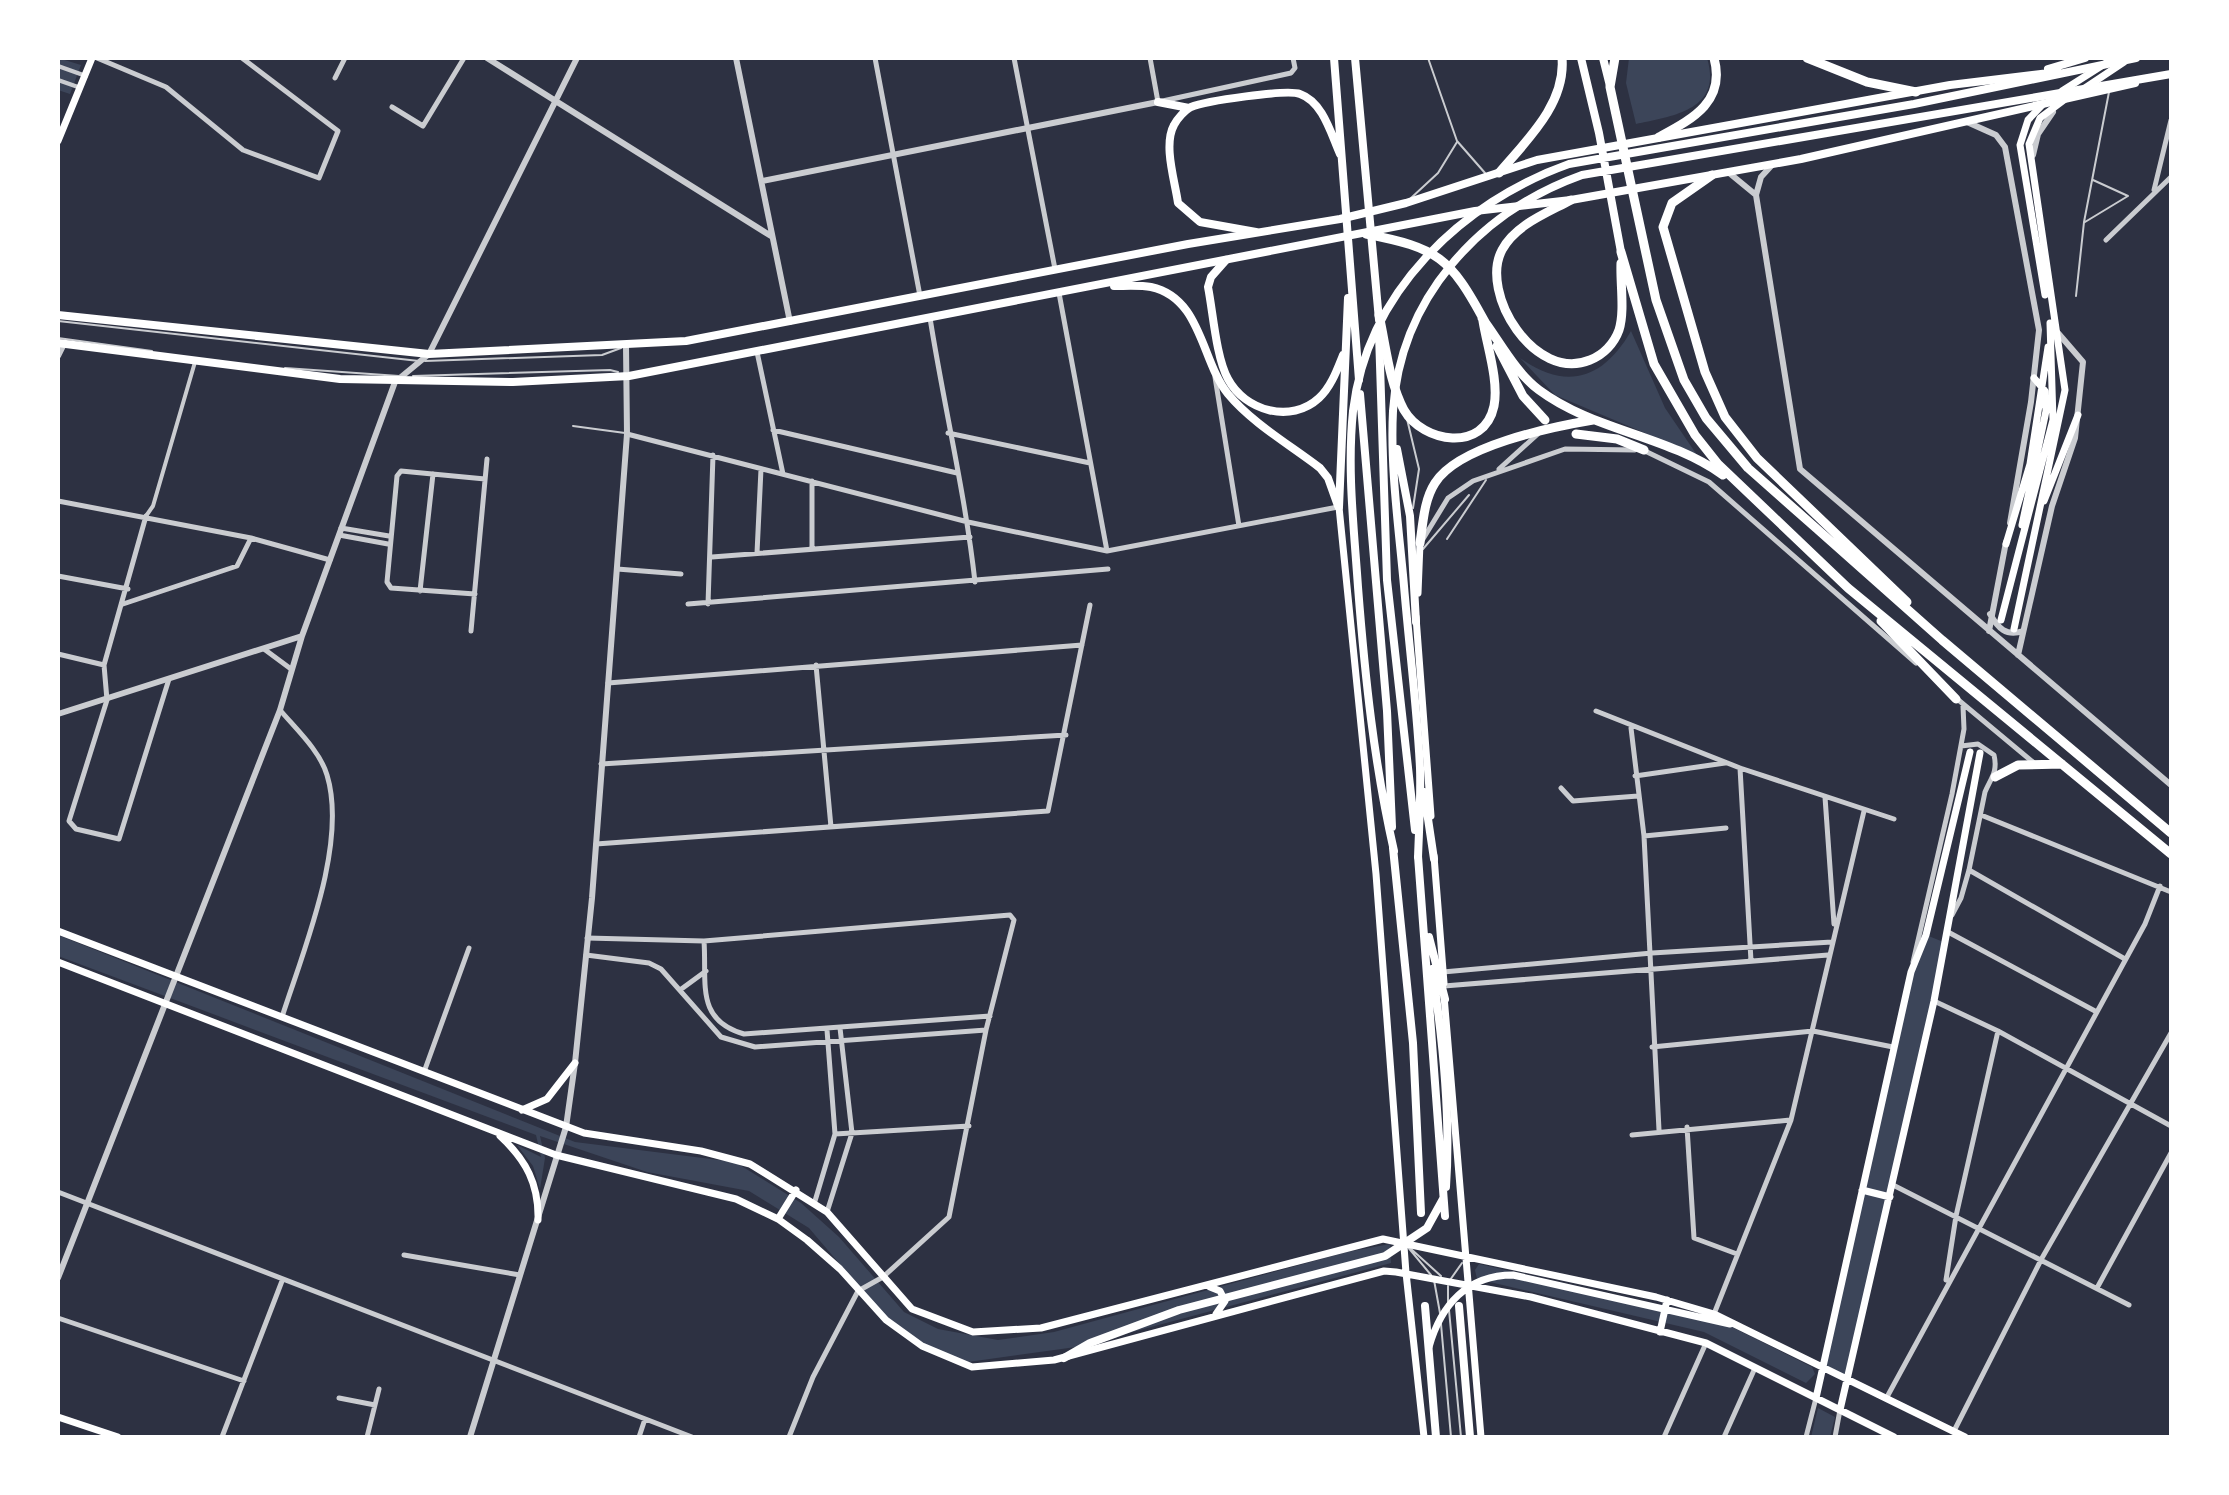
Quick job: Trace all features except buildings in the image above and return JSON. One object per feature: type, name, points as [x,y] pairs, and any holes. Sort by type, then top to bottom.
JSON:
[{"type":"highway","points":[[1499,173],[1543,120],[1560,85],[1562,58]]},
{"type":"highway","points":[[1615,58],[1610,87],[1669,341],[1684,380],[1706,418],[1748,468],[1942,640],[2171,833]]},
{"type":"highway","points":[[1659,137],[1694,118],[1706,106],[1716,84],[1714,58]]},
{"type":"highway","points":[[1807,58],[1867,82],[1916,92]]},
{"type":"highway","points":[[1712,175],[1672,203],[1663,227],[1695,346],[1725,417],[1757,458],[1882,575],[1942,640]]},
{"type":"highway","points":[[1571,200],[1514,234],[1498,263],[1497,280],[1507,309],[1535,352],[1550,361],[1576,364],[1593,359],[1607,349],[1620,327],[1621,252]]},
{"type":"highway","points":[[1366,234],[1411,243],[1440,257],[1482,318],[1537,388],[1573,411],[1691,455],[1747,493]]},
{"type":"highway","points":[[1621,252],[1643,334],[1671,397],[1710,454],[1960,702]]},
{"type":"highway","points":[[1379,315],[1394,384],[1404,409],[1418,428],[1440,438],[1463,437],[1483,425],[1492,412],[1495,393],[1482,318]]},
{"type":"highway","points":[[1482,318],[1523,396],[1545,420]]},
{"type":"highway","points":[[1420,548],[1427,501],[1433,484],[1446,468],[1463,457],[1540,432],[1597,420]]},
{"type":"highway","points":[[1576,434],[1617,439],[1644,450]]},
{"type":"highway","points":[[1848,588],[2171,854]]},
{"type":"highway","points":[[1995,777],[2006,768],[2034,763],[2062,764]]},
{"type":"main road","points":[[58,141],[95,58]]},
{"type":"main road","points":[[1334,58],[1387,711],[1394,851],[1413,1043],[1421,1213]]},
{"type":"main road","points":[[1355,58],[1379,315],[1387,580],[1424,917],[1445,1216]]},
{"type":"main road","points":[[1581,58],[1599,133],[1621,252]]},
{"type":"main road","points":[[1603,58],[1610,87]]},
{"type":"main road","points":[[58,318],[425,358],[686,341],[1256,232],[1340,219],[1406,203],[1537,160],[2031,73],[2085,58]]},
{"type":"main road","points":[[2014,629],[2054,408],[2053,327],[2022,162],[2021,134],[2036,109],[2114,58]]},
{"type":"main road","points":[[2001,620],[2021,543],[2060,425],[2065,390],[2029,144],[2035,127],[2050,108],[2129,58]]},
{"type":"main road","points":[[1394,851],[1377,776],[1368,709],[1350,487],[1354,407],[1372,346],[1389,308],[1423,260],[1464,219],[1516,184],[1569,164],[1914,104],[2136,58]]},
{"type":"main road","points":[[2031,73],[2075,71]]},
{"type":"main road","points":[[60,342],[282,374],[513,382],[629,376],[1475,211],[1571,200],[1772,164],[2064,102],[2171,74]]},
{"type":"main road","points":[[1434,859],[1414,706],[1393,410],[1408,337],[1444,271],[1471,241],[1498,218],[1552,185],[1582,175],[2118,81],[2148,79]]},
{"type":"main road","points":[[1158,102],[1189,108],[1280,91],[1300,94],[1314,103],[1326,121],[1343,163]]},
{"type":"main road","points":[[1189,108],[1175,123],[1169,139],[1178,203],[1200,222],[1256,232]]},
{"type":"main road","points":[[1226,260],[1211,277],[1208,287],[1225,372],[1246,399],[1277,412],[1303,409],[1324,392],[1343,355]]},
{"type":"main road","points":[[1350,281],[1343,355],[1339,507],[1376,874],[1406,1273],[1424,1437]]},
{"type":"main road","points":[[1101,285],[1152,288],[1168,294],[1195,321],[1214,373],[1240,407],[1320,468],[1328,478],[1339,507]]},
{"type":"main road","points":[[2006,544],[2030,464],[2053,327]]},
{"type":"main road","points":[[2021,543],[2023,518],[2046,411],[2045,391],[2034,378]]},
{"type":"main road","points":[[1379,383],[1402,464],[1410,516],[1458,1189],[1468,1255],[1481,1437]]},
{"type":"main road","points":[[2035,525],[2065,440],[2078,415]]},
{"type":"main road","points":[[1416,622],[1420,548]]},
{"type":"main road","points":[[1816,1398],[1893,1047],[1911,972],[1926,935],[1970,752]]},
{"type":"main road","points":[[1840,1410],[1934,1001],[1951,916],[1954,878],[1980,753]]},
{"type":"main road","points":[[1418,858],[1420,767]]},
{"type":"main road","points":[[1424,917],[1445,999]]},
{"type":"main road","points":[[1064,1358],[1090,1343],[1151,1319],[1385,1256],[1427,1228],[1446,1195],[1448,1157],[1439,1014],[1424,917]]},
{"type":"main road","points":[[58,931],[566,1127],[750,1164],[815,1201],[912,1309],[973,1332],[1041,1328],[1383,1239],[1667,1300],[1714,1314],[1965,1437]]},
{"type":"main road","points":[[58,962],[556,1155],[736,1199],[778,1219],[840,1269],[886,1320],[922,1346],[972,1367],[1064,1358],[1384,1271],[1531,1297],[1706,1343],[1894,1437]]},
{"type":"main road","points":[[521,1110],[547,1099],[563,1083],[575,1063]]},
{"type":"main road","points":[[495,1132],[529,1170],[537,1194],[538,1220]]},
{"type":"main road","points":[[778,1219],[796,1190]]},
{"type":"main road","points":[[1862,1190],[1890,1197]]},
{"type":"main road","points":[[1435,1437],[1428,1350],[1440,1317],[1454,1297],[1477,1281],[1513,1275],[1718,1323],[1736,1324]]},
{"type":"main road","points":[[1193,1289],[1212,1287],[1223,1294],[1225,1304],[1210,1317]]},
{"type":"main road","points":[[1660,1332],[1667,1300]]},
{"type":"main road","points":[[1425,1306],[1435,1437]]},
{"type":"main road","points":[[1459,1306],[1470,1437]]},
{"type":"main road","points":[[58,1417],[118,1437]]},
{"type":"street","points":[[95,58],[166,87],[243,150],[319,178],[338,131],[242,58]]},
{"type":"street","points":[[335,78],[345,58]]},
{"type":"street","points":[[392,107],[423,126],[464,58]]},
{"type":"street","points":[[487,58],[771,236]]},
{"type":"street","points":[[58,1278],[89,1204],[108,1145],[168,1004],[176,976],[280,710],[302,636],[398,379],[425,358],[577,58]]},
{"type":"street","points":[[736,58],[790,322]]},
{"type":"street","points":[[875,58],[920,296]]},
{"type":"street","points":[[1014,58],[1056,271]]},
{"type":"street","points":[[1150,58],[1158,102]]},
{"type":"street","points":[[762,181],[1291,73],[1295,68],[1293,58]]},
{"type":"street","points":[[58,66],[86,76]]},
{"type":"street","points":[[68,84],[73,71]]},
{"type":"street","points":[[58,80],[80,88]]},
{"type":"street","points":[[2018,655],[2052,506],[2075,438],[2081,398],[2083,362],[2053,327],[2033,153],[2042,126],[2064,102]]},
{"type":"street","points":[[2154,191],[2171,120]]},
{"type":"street","points":[[1967,122],[1996,135],[2005,147],[2039,330],[2034,378],[1989,631]]},
{"type":"street","points":[[1772,164],[1761,177],[1756,195],[1800,469],[2171,785]]},
{"type":"street","points":[[1728,172],[1756,195]]},
{"type":"street","points":[[2106,240],[2171,177]]},
{"type":"street","points":[[1059,293],[1107,551]]},
{"type":"street","points":[[930,318],[948,433],[968,522],[975,582]]},
{"type":"street","points":[[2037,357],[2053,327]]},
{"type":"street","points":[[58,356],[60,342]]},
{"type":"street","points":[[470,1437],[566,1127],[586,955],[617,569],[627,434],[629,376],[626,346]]},
{"type":"street","points":[[757,352],[783,474]]},
{"type":"street","points":[[169,679],[122,835],[115,840],[76,829],[69,821],[107,700],[104,665],[128,589],[146,516],[153,506],[195,362]]},
{"type":"street","points":[[1214,373],[1239,526]]},
{"type":"street","points":[[773,430],[957,473]]},
{"type":"street","points":[[1492,474],[1540,432]]},
{"type":"street","points":[[948,433],[1090,463]]},
{"type":"street","points":[[627,434],[968,522],[1107,551],[1339,507]]},
{"type":"street","points":[[1420,548],[1448,498],[1458,488],[1565,449],[1644,450],[1709,482],[2034,763]]},
{"type":"street","points":[[708,604],[712,557],[713,455]]},
{"type":"street","points":[[471,631],[487,459]]},
{"type":"street","points":[[757,553],[761,469]]},
{"type":"street","points":[[475,594],[394,589],[388,585],[388,544],[399,473],[404,470],[485,479]]},
{"type":"street","points":[[420,591],[433,474]]},
{"type":"street","points":[[812,481],[812,549]]},
{"type":"street","points":[[58,501],[251,538],[330,560]]},
{"type":"street","points":[[340,531],[389,536]]},
{"type":"street","points":[[340,531],[388,544]]},
{"type":"street","points":[[362,539],[365,532]]},
{"type":"street","points":[[712,557],[970,537]]},
{"type":"street","points":[[123,604],[237,566],[251,538]]},
{"type":"street","points":[[617,569],[681,574]]},
{"type":"street","points":[[688,604],[1108,569]]},
{"type":"street","points":[[58,576],[128,589]]},
{"type":"street","points":[[595,844],[1048,811],[1066,735],[1090,605]]},
{"type":"street","points":[[1990,614],[2001,629],[2010,634],[2023,631]]},
{"type":"street","points":[[58,714],[302,636]]},
{"type":"street","points":[[608,683],[1082,645]]},
{"type":"street","points":[[264,649],[291,669]]},
{"type":"street","points":[[58,654],[104,665]]},
{"type":"street","points":[[816,665],[831,827]]},
{"type":"street","points":[[1911,972],[1961,746],[1960,702]]},
{"type":"street","points":[[280,710],[327,773],[331,827],[318,901],[282,1017]]},
{"type":"street","points":[[1596,711],[1631,728],[1740,768],[1894,819]]},
{"type":"street","points":[[1631,728],[1644,836],[1652,953],[1652,1047],[1659,1130]]},
{"type":"street","points":[[601,764],[1066,735]]},
{"type":"street","points":[[1951,916],[1961,898],[1969,870],[1986,789],[1995,777],[1994,755],[1978,744],[1961,746]]},
{"type":"street","points":[[1635,776],[1727,763]]},
{"type":"street","points":[[1740,768],[1751,961]]},
{"type":"street","points":[[1561,788],[1573,801],[1638,796]]},
{"type":"street","points":[[1825,797],[1834,931]]},
{"type":"street","points":[[1714,1314],[1791,1120],[1864,811]]},
{"type":"street","points":[[1981,815],[2171,892]]},
{"type":"street","points":[[1644,836],[1726,828]]},
{"type":"street","points":[[1969,870],[2125,959]]},
{"type":"street","points":[[1887,1397],[2145,924],[2160,886]]},
{"type":"street","points":[[587,938],[704,941],[1010,915],[1014,920],[986,1030],[949,1217],[883,1277],[858,1291],[813,1377],[789,1437]]},
{"type":"street","points":[[1948,932],[2095,1011]]},
{"type":"street","points":[[704,941],[708,1011],[719,1025],[755,1035],[990,1016]]},
{"type":"street","points":[[1443,972],[1652,953],[1832,942]]},
{"type":"street","points":[[424,1072],[469,948]]},
{"type":"street","points":[[586,955],[649,963],[661,969],[721,1037],[767,1049],[986,1030]]},
{"type":"street","points":[[1444,986],[1828,955]]},
{"type":"street","points":[[680,990],[706,971]]},
{"type":"street","points":[[1934,1001],[1998,1031],[2171,1126]]},
{"type":"street","points":[[827,1212],[852,1133],[840,1028]]},
{"type":"street","points":[[815,1201],[835,1134],[827,1030]]},
{"type":"street","points":[[1652,1047],[1813,1031],[1893,1047]]},
{"type":"street","points":[[1946,1285],[1956,1216],[1998,1031]]},
{"type":"street","points":[[1954,1431],[2042,1258],[2171,1033]]},
{"type":"street","points":[[1632,1135],[1687,1127],[1791,1120]]},
{"type":"street","points":[[835,1134],[969,1126]]},
{"type":"street","points":[[1687,1127],[1694,1238],[1737,1254]]},
{"type":"street","points":[[2097,1288],[2171,1153]]},
{"type":"street","points":[[1893,1185],[2042,1258],[2129,1305]]},
{"type":"street","points":[[58,1192],[692,1437]]},
{"type":"street","points":[[404,1255],[520,1275]]},
{"type":"street","points":[[222,1437],[282,1281]]},
{"type":"street","points":[[58,1318],[244,1381]]},
{"type":"street","points":[[1664,1437],[1706,1343]]},
{"type":"street","points":[[1724,1437],[1755,1368]]},
{"type":"street","points":[[367,1437],[379,1389]]},
{"type":"street","points":[[339,1398],[375,1405]]},
{"type":"street","points":[[1806,1437],[1816,1398]]},
{"type":"street","points":[[1835,1437],[1840,1410]]},
{"type":"street","points":[[639,1437],[645,1419]]},
{"type":"lane","points":[[1428,58],[1457,141],[1488,177]]},
{"type":"lane","points":[[2076,296],[2084,222],[2110,90]]},
{"type":"lane","points":[[1406,203],[1438,173],[1457,141]]},
{"type":"lane","points":[[2084,222],[2128,196],[2092,179]]},
{"type":"lane","points":[[60,342],[398,379]]},
{"type":"lane","points":[[1404,409],[1419,469],[1413,508]]},
{"type":"lane","points":[[573,426],[627,434]]},
{"type":"lane","points":[[1447,539],[1492,474]]},
{"type":"lane","points":[[1420,548],[1469,495]]},
{"type":"lane","points":[[1404,1242],[1434,1279],[1439,1296],[1451,1437]]},
{"type":"lane","points":[[1404,1242],[1448,1282]]},
{"type":"lane","points":[[1461,1437],[1448,1282],[1468,1255]]},
{"type":"shaded area","points":[[58,58],[81,65],[70,94],[58,90]]},
{"type":"shaded area","points":[[1629,58],[1707,58],[1710,75],[1708,89],[1691,108],[1636,124],[1626,83]]},
{"type":"shaded area","points":[[1631,331],[1665,408],[1697,455],[1555,395],[1520,358],[1553,375],[1583,375],[1609,360]]},
{"type":"shaded area","points":[[58,935],[575,1142],[735,1162],[801,1203],[839,1237],[904,1312],[938,1329],[998,1340],[1054,1332],[1347,1252],[1390,1244],[1391,1263],[1076,1347],[968,1362],[922,1346],[889,1322],[809,1228],[749,1191],[647,1172],[540,1136],[545,1158],[540,1189],[533,1166],[517,1145],[541,1157],[536,1135],[58,956]]},
{"type":"shaded area","points":[[1926,935],[1946,943],[1847,1377],[1823,1366],[1911,972]]},
{"type":"shaded area","points":[[1479,1264],[1712,1317],[1812,1367],[1815,1374],[1806,1383],[1704,1332],[1477,1279],[1475,1270]]},
{"type":"shaded area","points":[[1818,1408],[1835,1417],[1830,1437],[1811,1437]]}]
